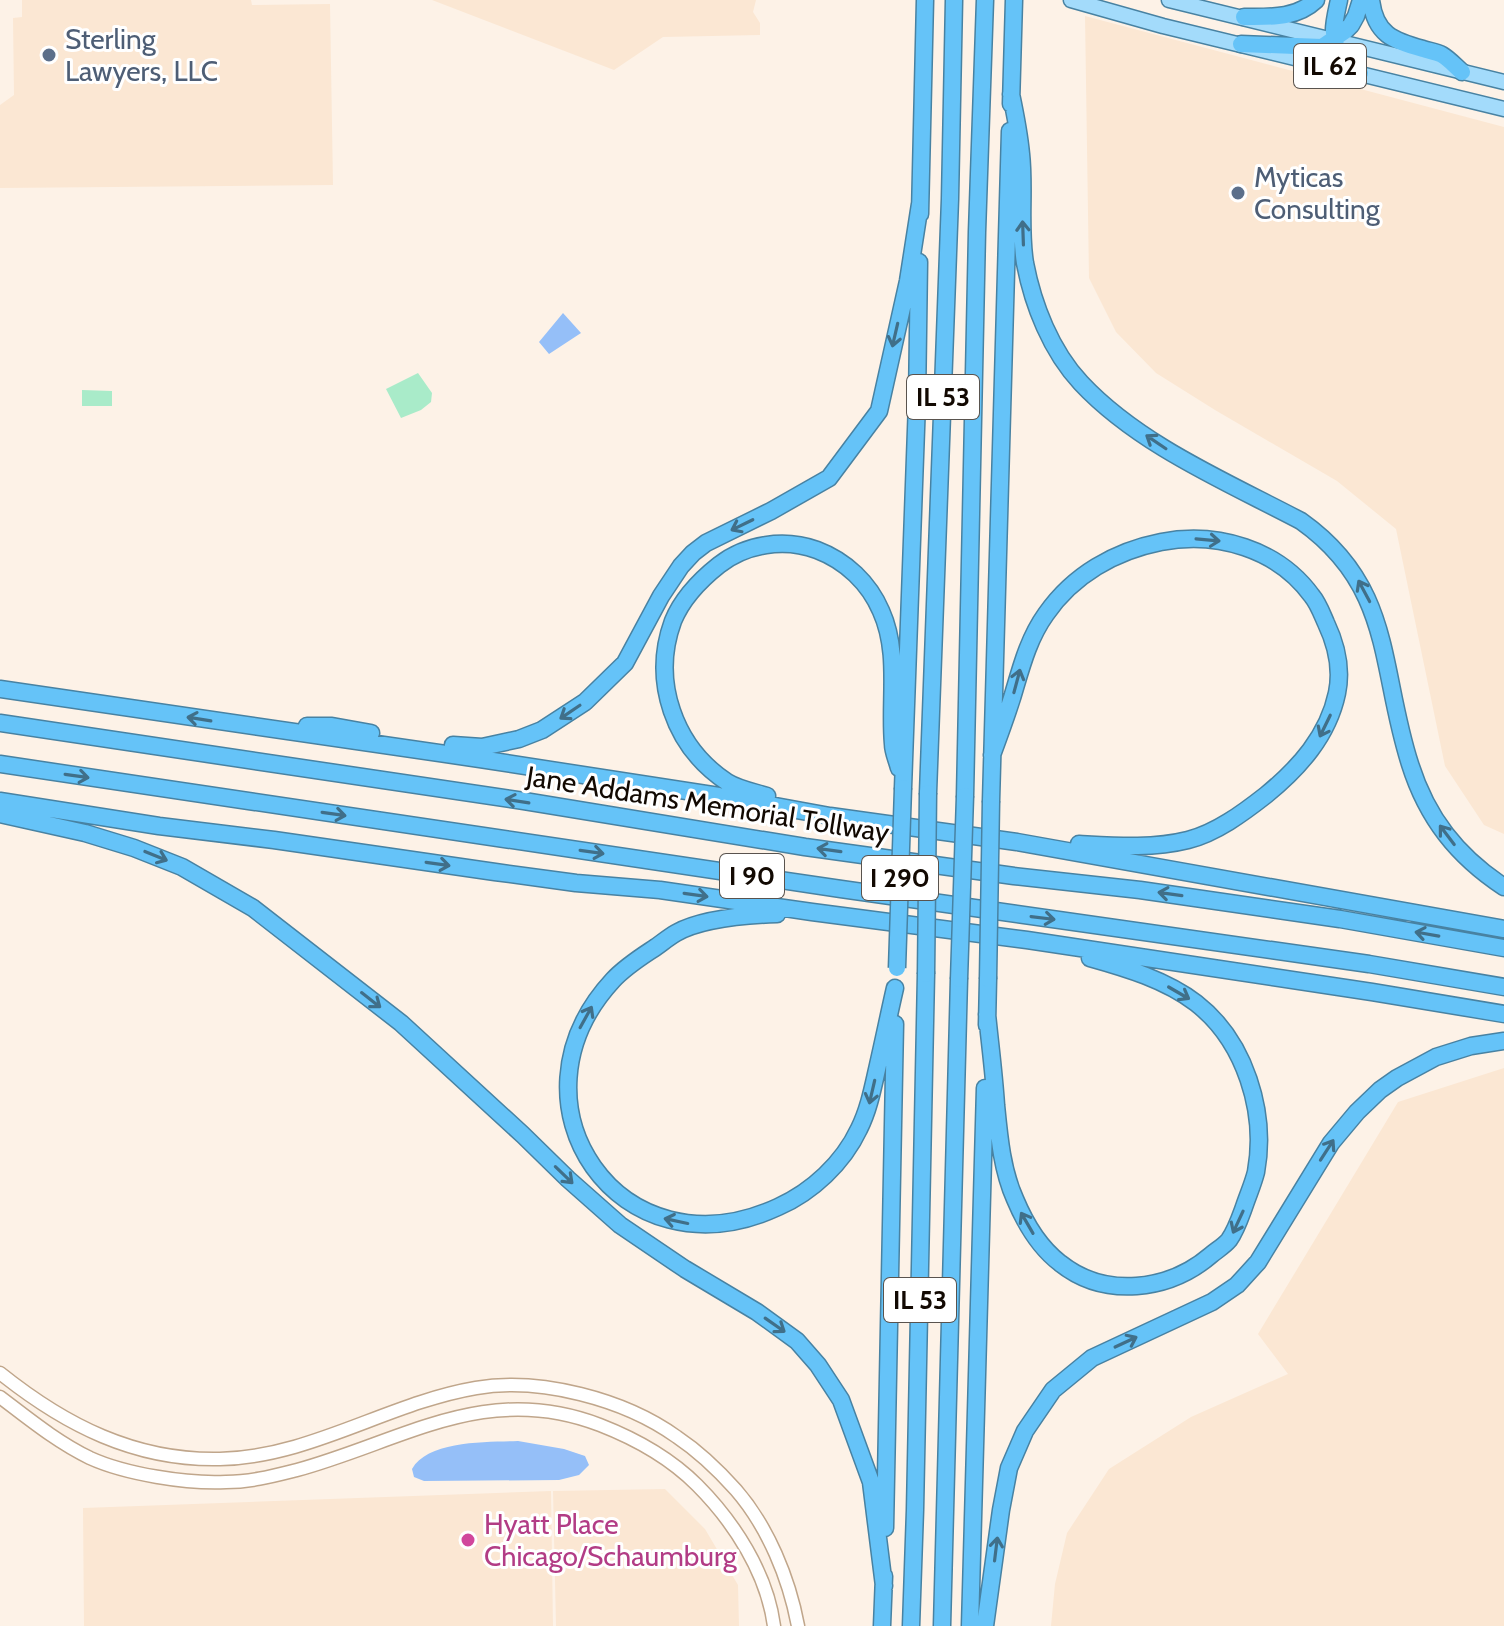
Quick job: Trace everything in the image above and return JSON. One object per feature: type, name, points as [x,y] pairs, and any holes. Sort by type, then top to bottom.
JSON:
[{"type":"highway","name":"IL 53","points":[[903,784],[917,402],[925,0]]},
{"type":"highway","name":"IL 53","points":[[911,1626],[928,793],[954,0]]},
{"type":"highway","points":[[1244,17],[1293,14],[1316,0]]},
{"type":"highway","points":[[1339,0],[1333,28],[1335,39],[1341,57],[1360,73]]},
{"type":"highway","points":[[1241,44],[1322,47],[1351,25],[1361,0]]},
{"type":"highway","points":[[1371,0],[1375,20],[1383,32],[1399,42],[1441,54],[1462,72]]},
{"type":"highway","name":"IL 53","points":[[942,1626],[984,3]]},
{"type":"highway","name":"IL 53","points":[[992,755],[1014,7]]},
{"type":"highway","points":[[1011,94],[1022,155],[1026,265],[1035,302],[1067,365],[1079,381],[1120,418],[1171,452],[1301,521],[1342,558],[1361,585],[1377,621],[1406,750],[1425,801],[1468,860],[1504,887]]},
{"type":"highway","points":[[235,725],[332,726],[433,743],[482,747],[542,730],[585,702],[625,663],[661,596],[693,553],[706,543],[829,478],[879,411],[908,281],[920,204]]},
{"type":"highway","points":[[970,1626],[992,755],[1023,658],[1040,622],[1059,598],[1091,569],[1130,549],[1185,539],[1225,542],[1257,551],[1284,567],[1301,582],[1314,598],[1333,639],[1338,671],[1337,691],[1321,735],[1312,751],[1291,773],[1243,813],[1188,840],[1137,847],[1017,842]]},
{"type":"highway","points":[[830,816],[728,783],[690,748],[672,715],[665,673],[668,640],[674,620],[684,601],[703,578],[738,553],[781,544],[813,549],[844,565],[864,582],[881,611],[889,637],[893,747],[903,784]]},
{"type":"highway","points":[[0,689],[495,761],[830,816],[1017,842],[1504,929]]},
{"type":"highway","name":"Jane Addams Memorial Tollway","points":[[0,723],[524,801],[820,849],[1340,919],[1504,948]]},
{"type":"highway","name":"I 90","points":[[0,764],[1369,964],[1504,987]]},
{"type":"highway","name":"I 290","points":[[882,1626],[895,988],[903,784]]},
{"type":"highway","points":[[0,801],[576,883],[660,890],[1027,940],[1504,1014]]},
{"type":"highway","points":[[0,814],[85,833],[134,848],[182,867],[253,908],[401,1023],[620,1225],[797,1341],[818,1365],[841,1400],[871,1482],[884,1586]]},
{"type":"highway","points":[[812,912],[740,916],[678,932],[637,958],[602,992],[581,1025],[573,1046],[569,1099],[582,1149],[609,1188],[640,1209],[665,1220],[708,1225],[759,1216],[793,1201],[816,1185],[858,1132],[868,1108],[895,988]]},
{"type":"highway","points":[[987,1014],[1001,1150],[1013,1195],[1036,1238],[1053,1257],[1073,1272],[1099,1282],[1127,1286],[1155,1285],[1194,1269],[1228,1240],[1252,1187],[1258,1152],[1258,1123],[1247,1075],[1224,1033],[1196,1003],[1158,981],[1116,965],[1027,940]]},
{"type":"highway","points":[[985,1626],[1009,1468],[1025,1431],[1053,1390],[1092,1358],[1212,1302],[1237,1285],[1258,1262],[1331,1143],[1380,1090],[1436,1057],[1471,1046],[1504,1041]]},
{"type":"main road","name":"IL 62","points":[[1071,0],[1163,26],[1504,109]]},
{"type":"main road","name":"IL 62","points":[[1169,0],[1504,82]]},
{"type":"street","points":[[0,1373],[49,1408],[127,1447],[153,1454],[218,1459],[250,1458],[301,1446],[422,1401],[479,1387],[551,1388],[592,1398],[635,1413],[678,1437],[737,1491],[769,1540],[789,1589],[798,1626]]},
{"type":"street","points":[[0,1397],[62,1443],[103,1463],[168,1477],[222,1483],[263,1479],[322,1463],[404,1433],[481,1411],[526,1409],[558,1412],[593,1422],[644,1445],[680,1468],[718,1506],[738,1534],[762,1583],[774,1626]]},
{"type":"shaded area","points":[[22,0],[251,0],[252,5],[330,4],[333,185],[0,188],[0,105],[14,95],[13,18],[22,17]]},
{"type":"shaded area","points":[[432,0],[756,0],[753,12],[760,23],[760,35],[663,37],[614,70]]},
{"type":"shaded area","points":[[1085,16],[1504,127],[1504,834],[1484,825],[1445,766],[1396,529],[1337,481],[1156,373],[1116,332],[1089,278]]},
{"type":"shaded area","points":[[1504,1068],[1504,1626],[1051,1626],[1055,1584],[1067,1533],[1109,1469],[1191,1417],[1288,1374],[1258,1334],[1398,1102]]},
{"type":"shaded area","points":[[665,1489],[705,1529],[738,1585],[739,1626],[556,1626],[553,1491]]},
{"type":"shaded area","points":[[551,1491],[553,1626],[84,1626],[83,1508]]},
{"type":"green space","points":[[418,373],[432,393],[431,402],[401,418],[386,389]]},
{"type":"green space","points":[[82,390],[112,391],[112,406],[82,406]]},
{"type":"water","points":[[563,313],[581,333],[549,354],[539,342]]},
{"type":"water","points":[[518,1441],[585,1456],[589,1465],[579,1475],[559,1480],[424,1481],[414,1477],[412,1469],[420,1460],[445,1448],[460,1444]]},
{"type":"place","name":"Sterling Lawyers, LLC","points":[[49,55]]},
{"type":"place","name":"Myticas Consulting","points":[[1238,193]]},
{"type":"place","name":"Hyatt Place Chicago/Schaumburg","points":[[468,1540]]}]
